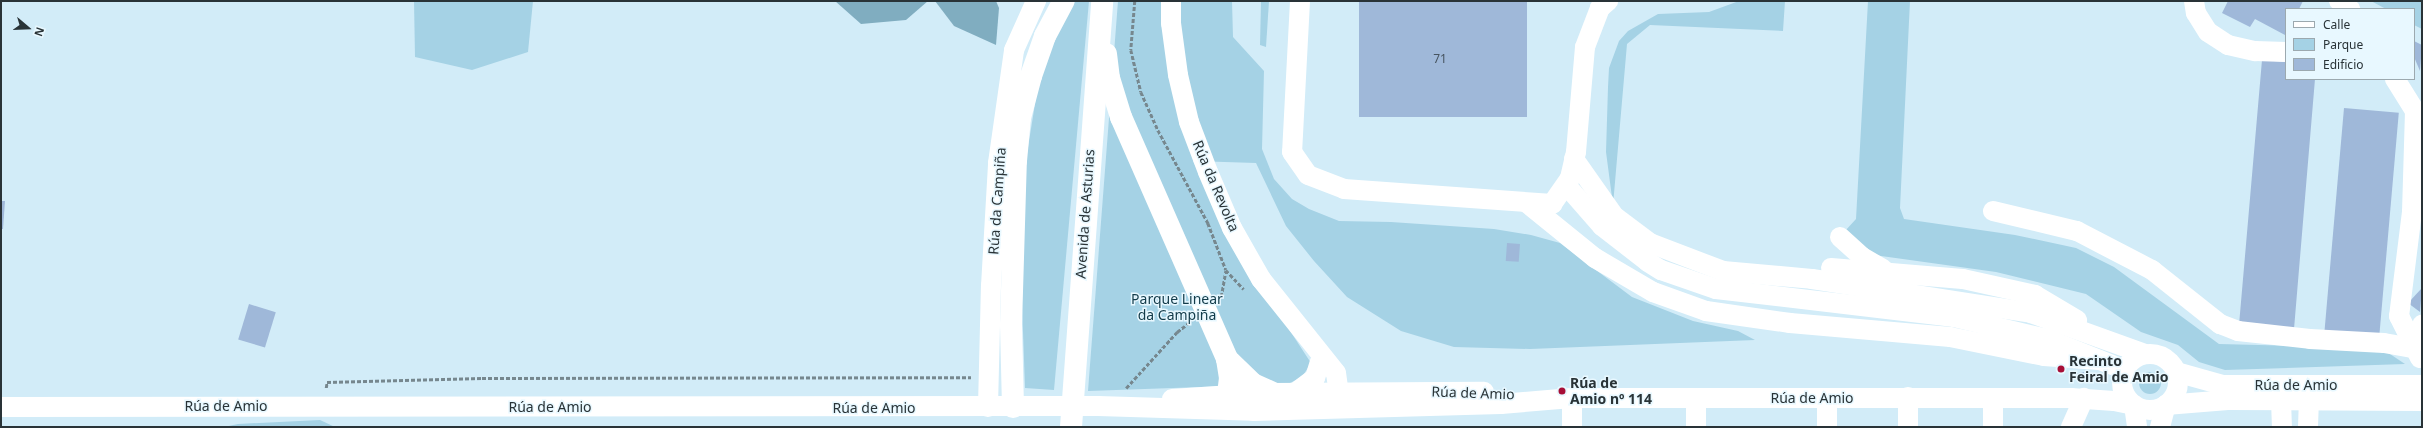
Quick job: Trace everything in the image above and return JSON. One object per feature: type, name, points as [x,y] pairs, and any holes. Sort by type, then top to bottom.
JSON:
[{"type":"main road","points":[[1013,407],[1011,325],[1016,161],[1020,118],[1031,76],[1045,36],[1064,1]]},
{"type":"main road","points":[[1101,7],[1109,78],[1121,117],[1227,359],[1230,378],[1228,395]]},
{"type":"main road","name":"Avenida de Asturias","points":[[1071,427],[1101,7]]},
{"type":"main road","points":[[1227,359],[1273,402]]},
{"type":"street","name":"Rúa da Revolta","points":[[1171,1],[1171,23],[1178,75],[1190,122],[1208,172],[1232,228],[1261,279],[1327,369]]},
{"type":"street","points":[[1300,1],[1292,152],[1308,175],[1344,188],[1552,204],[1570,178],[1574,159],[1585,47],[1600,8],[1608,1]]},
{"type":"street","points":[[2194,1],[2196,13],[2208,32],[2228,45],[2255,51],[2285,52]]},
{"type":"street","points":[[2340,1],[2349,8]]},
{"type":"street","name":"Rúa da Campiña","points":[[989,400],[991,286],[998,163],[1014,50],[1033,3]]},
{"type":"street","points":[[2396,80],[2415,111],[2412,212],[2398,316],[2419,355]]},
{"type":"street","points":[[1574,159],[1619,220],[1650,243],[1715,268],[1981,304],[2031,313],[2146,354],[2163,357],[2176,372],[2178,388],[2166,405],[2160,427]]},
{"type":"street","points":[[1566,185],[1602,226],[1648,262],[1661,270],[1716,290],[1954,317],[2047,339],[2099,360],[2124,374]]},
{"type":"street","points":[[1527,203],[1595,258],[1653,292],[1706,311],[1790,323],[1950,337],[2044,356],[2099,360]]},
{"type":"street","points":[[1993,211],[2077,231],[2152,270],[2220,324],[2238,331],[2310,339],[2384,343],[2419,355]]},
{"type":"street","points":[[2412,212],[2422,243]]},
{"type":"street","points":[[1840,237],[1862,257],[1889,271]]},
{"type":"street","points":[[1831,268],[1889,271],[1963,279],[2034,295],[2113,341]]},
{"type":"street","points":[[2419,355],[2422,325]]},
{"type":"street","points":[[2146,354],[2134,360],[2124,374],[2125,394],[2134,405],[2147,410],[2166,405]]},
{"type":"street","name":"Rúa de Amio","points":[[1098,406],[1228,395],[1286,403],[1332,398],[1327,369]]},
{"type":"street","name":"Rúa de Amio","points":[[1327,369],[1392,391],[1486,392],[1562,398],[2078,398],[2134,405]]},
{"type":"street","name":"Rúa de Amio","points":[[1273,402],[1295,393],[1327,369]]},
{"type":"street","name":"Rúa de Amio","points":[[1327,369],[1351,399],[1382,400],[1413,406]]},
{"type":"street","points":[[1295,393],[1327,369]]},
{"type":"street","name":"Rúa de Amio","points":[[2176,372],[2223,385],[2421,387]]},
{"type":"street","name":"Rúa de Amio","points":[[2078,398],[2124,374]]},
{"type":"street","name":"Rúa de Amio","points":[[2228,400],[2270,393],[2398,393],[2421,387]]},
{"type":"street","name":"Rúa de Amio","points":[[2166,405],[2228,400],[2309,400],[2421,387]]},
{"type":"street","name":"Rúa de Amio","points":[[1169,410],[1188,404],[1221,404],[1228,395]]},
{"type":"street","name":"Rúa de Amio","points":[[1,406],[324,406],[989,400],[1013,407],[1098,406],[1169,410],[1273,402],[1413,406],[1501,404],[1562,398]]},
{"type":"street","points":[[1562,398],[1572,427]]},
{"type":"street","points":[[1827,398],[1827,427]]},
{"type":"street","points":[[1908,398],[1908,427]]},
{"type":"street","points":[[2071,427],[2078,398]]},
{"type":"street","points":[[1696,399],[1696,427]]},
{"type":"street","points":[[1993,399],[1993,427]]},
{"type":"street","points":[[2282,400],[2282,427]]},
{"type":"street","points":[[2308,427],[2309,400]]},
{"type":"street","points":[[2134,405],[2137,427]]},
{"type":"path","points":[[1135,1],[1131,50],[1141,92],[1158,130],[1208,223],[1224,263],[1226,270],[1225,286],[1220,300]]},
{"type":"path","points":[[1122,393],[1177,332],[1194,319]]},
{"type":"path","points":[[324,406],[327,382],[482,378],[978,377],[989,400]]},
{"type":"green space","points":[[414,1],[533,1],[528,52],[472,70],[415,57]]},
{"type":"green space","points":[[1071,1],[1089,1],[1054,390],[1025,388],[1022,304],[1025,166],[1038,85],[1056,32]]},
{"type":"green space","name":"Parque Linear da Campiña","points":[[1118,1],[1232,1],[1233,37],[1264,71],[1262,149],[1274,179],[1292,199],[1309,209],[1339,221],[1391,222],[1494,229],[1531,235],[1560,243],[1632,297],[1693,321],[1738,331],[1755,340],[1530,349],[1454,347],[1401,331],[1347,297],[1314,261],[1286,226],[1256,163],[1193,161],[1243,259],[1311,363],[1302,377],[1288,384],[1088,391]]},
{"type":"green space","points":[[1261,1],[1269,1],[1266,47],[1260,45]]},
{"type":"green space","points":[[1739,1],[1785,1],[1783,31],[1650,25],[1627,44],[1613,205],[1606,152],[1608,87],[1609,68],[1619,41],[1628,31],[1658,14],[1709,12]]},
{"type":"green space","points":[[1868,1],[1910,1],[1900,208],[1904,219],[2015,235],[2076,248],[2114,267],[2219,344],[2381,348],[2405,364],[2225,370],[2199,362],[2178,345],[2141,332],[2086,294],[1996,272],[1874,255],[1845,231],[1856,219]]},
{"type":"green space","points":[[2371,1],[2422,1],[2422,29],[2415,26],[2415,8],[2384,8]]},
{"type":"green space","points":[[2150,372],[2158,375],[2161,383],[2158,391],[2150,394],[2142,391],[2139,383],[2142,375]]},
{"type":"green space","points":[[320,420],[335,427],[224,427],[238,424]]},
{"type":"shaded area","points":[[835,1],[928,1],[906,20],[861,24]]},
{"type":"shaded area","points":[[935,1],[996,1],[999,8],[996,45],[954,26]]},
{"type":"building","points":[[1359,1],[1527,1],[1527,117],[1359,117]]},
{"type":"building","points":[[2228,1],[2303,1],[2300,8],[2285,8],[2285,35],[2255,19],[2250,27],[2222,13]]},
{"type":"building","points":[[2415,42],[2422,45],[2420,71],[2415,59]]},
{"type":"building","points":[[2262,60],[2285,62],[2285,80],[2315,80],[2294,329],[2239,325]]},
{"type":"building","points":[[2344,108],[2399,113],[2379,339],[2324,334]]},
{"type":"building","points":[[1,201],[5,201],[3,229],[1,229]]},
{"type":"building","points":[[1507,243],[1520,244],[1519,262],[1506,261]]},
{"type":"building","points":[[2422,288],[2420,312],[2408,303]]},
{"type":"building","points":[[249,304],[276,312],[265,348],[238,339]]},
{"type":"building","points":[[2084,372],[2085,377],[2074,379],[2073,374]]},
{"type":"place","name":"Recinto Feiral de Amio","points":[[2061,369]]},
{"type":"place","name":"Rúa de Amio nº 114","points":[[1562,391]]}]
